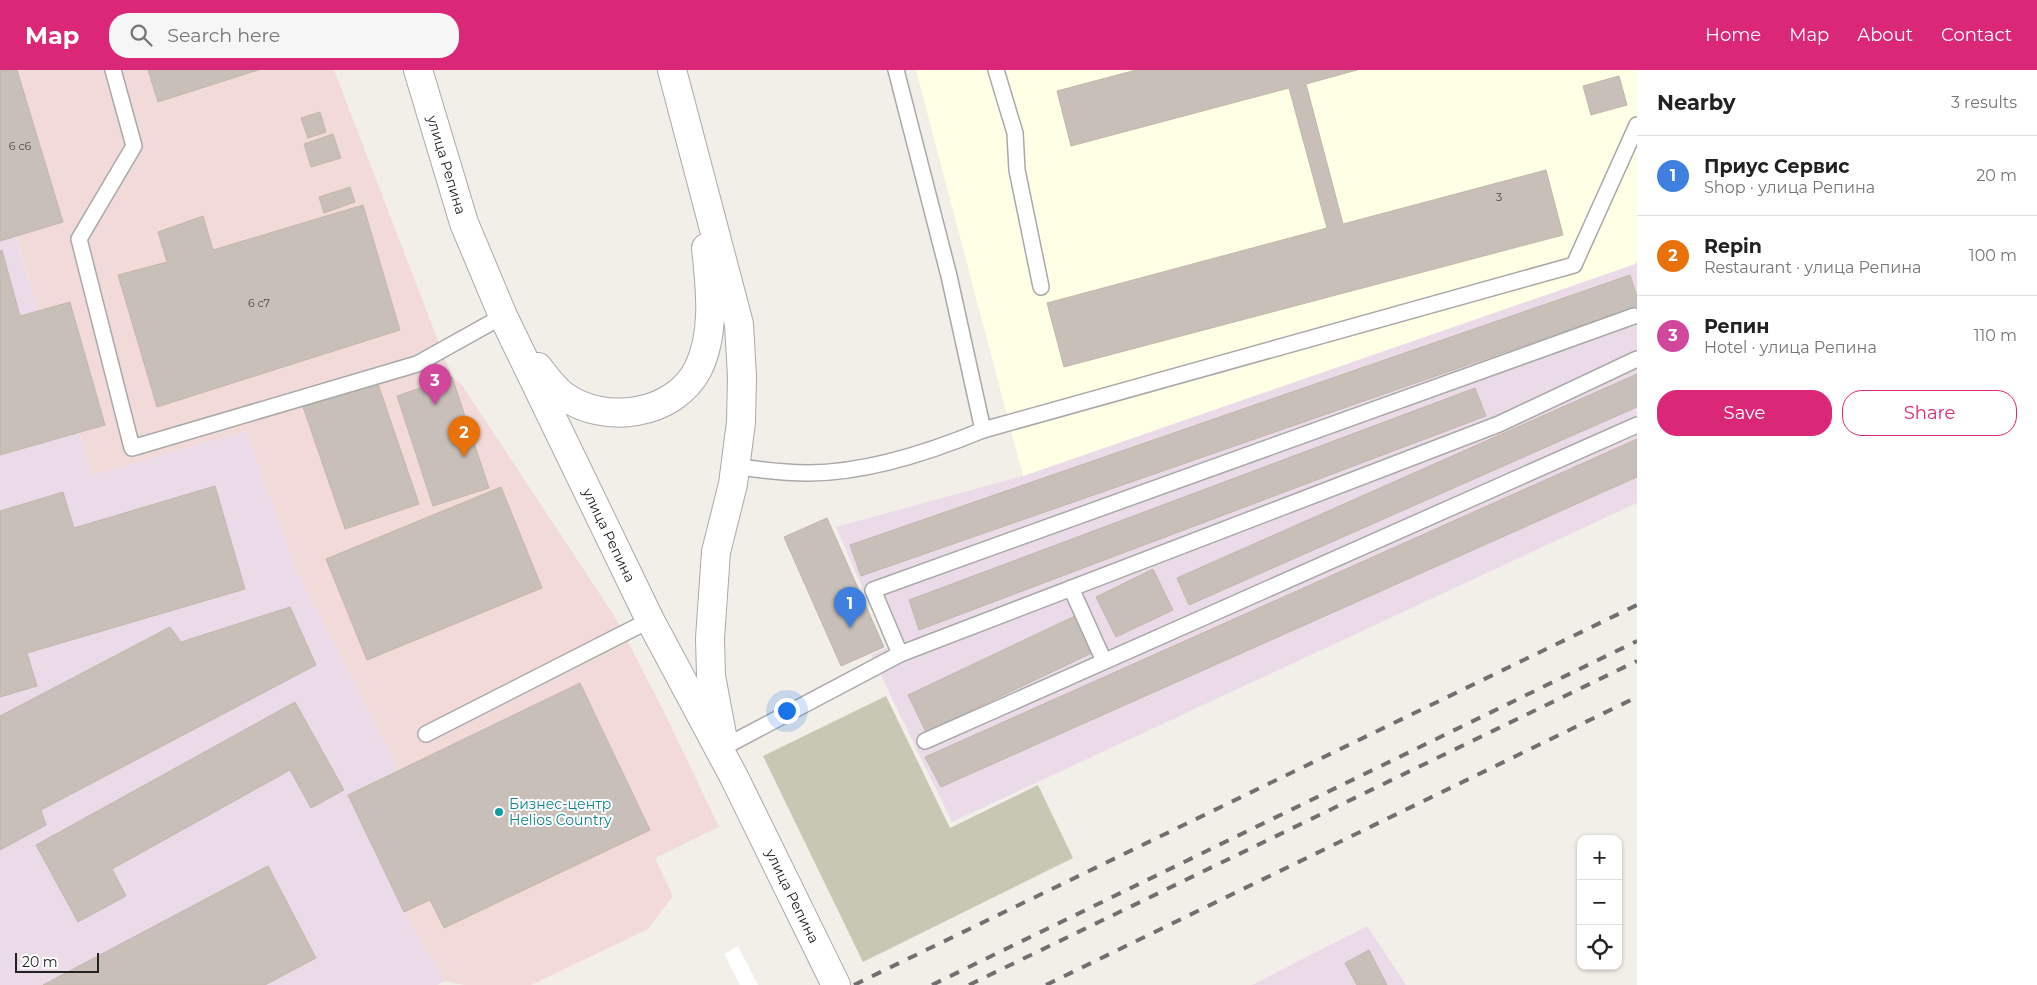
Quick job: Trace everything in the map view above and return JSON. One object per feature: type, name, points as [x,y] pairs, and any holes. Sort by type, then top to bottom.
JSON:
[{"type":"street","name":"улица Репина","points":[[418,70],[464,223],[507,323],[650,620],[734,777],[836,985]]},
{"type":"street","points":[[672,70],[700,169],[739,324],[742,377],[741,422],[733,484],[716,552],[710,638],[711,676],[724,747],[734,777]]},
{"type":"street","points":[[507,323],[541,371],[563,395],[584,407],[612,413],[640,411],[667,401],[683,388],[698,369],[706,344],[711,309],[700,169]]},
{"type":"lane","points":[[113,70],[134,146],[79,239],[132,448],[417,364],[507,323]]},
{"type":"lane","points":[[896,70],[949,276],[983,430]]},
{"type":"lane","points":[[996,70],[1015,133],[1017,170],[1041,287]]},
{"type":"lane","points":[[735,466],[809,473],[862,467],[938,449],[983,430],[1574,264],[1637,125]]},
{"type":"lane","points":[[900,654],[873,590],[1634,316]]},
{"type":"lane","points":[[724,747],[900,654],[1499,424],[1637,359]]},
{"type":"lane","points":[[925,741],[1637,425]]},
{"type":"lane","points":[[1072,588],[1104,661]]},
{"type":"lane","points":[[426,734],[650,620]]},
{"type":"shaded area","points":[[0,70],[17,70],[63,222],[16,237],[38,311],[70,302],[105,425],[79,433],[92,475],[246,431],[297,572],[399,770],[348,795],[404,912],[445,981],[437,985],[0,985]]},
{"type":"shaded area","points":[[17,70],[334,70],[452,377],[462,385],[615,617],[664,712],[719,827],[655,858],[673,896],[648,929],[531,985],[465,985],[445,981],[404,912],[348,795],[399,770],[297,572],[246,431],[92,476],[79,432],[105,425],[71,302],[38,311],[16,236],[63,222]]},
{"type":"shaded area","points":[[916,70],[1637,70],[1637,261],[1635,264],[1023,476]]},
{"type":"shaded area","points":[[1637,261],[1637,503],[952,822],[871,655],[888,647],[836,527],[1023,476],[1635,264]]},
{"type":"shaded area","points":[[886,696],[950,828],[1038,785],[1073,858],[863,962],[763,756]]},
{"type":"shaded area","points":[[1367,926],[1406,985],[1252,985]]},
{"type":"pier","points":[[738,946],[758,985],[740,985],[724,954]]},
{"type":"building","points":[[0,70],[17,70],[63,222],[0,241]]},
{"type":"building","points":[[148,70],[258,70],[158,102]]},
{"type":"building","points":[[1136,70],[1357,70],[1306,84],[1343,224],[1546,170],[1563,235],[1064,367],[1047,303],[1327,228],[1289,88],[1071,146],[1057,91]]},
{"type":"building","points":[[1619,76],[1627,105],[1591,115],[1583,86]]},
{"type":"building","points":[[320,112],[326,132],[308,138],[301,118]]},
{"type":"building","points":[[333,134],[341,158],[311,167],[304,144]]},
{"type":"building","points":[[350,187],[355,202],[324,213],[319,197]]},
{"type":"building","points":[[363,205],[400,330],[157,407],[118,275],[167,262],[158,232],[203,216],[213,250]]},
{"type":"building","points":[[2,250],[20,316],[70,302],[105,425],[0,455],[0,251]]},
{"type":"building","points":[[1630,275],[1637,296],[1637,306],[861,576],[850,545]]},
{"type":"building","points":[[1637,374],[1637,407],[1189,605],[1177,578]]},
{"type":"building","points":[[375,375],[419,504],[345,529],[301,401]]},
{"type":"building","points":[[452,377],[489,488],[433,506],[397,396]]},
{"type":"building","points":[[1475,388],[1486,416],[919,630],[909,600]]},
{"type":"building","points":[[1637,439],[1637,477],[941,787],[925,757]]},
{"type":"building","points":[[215,486],[245,589],[27,653],[37,686],[0,697],[0,511],[63,492],[74,528]]},
{"type":"building","points":[[501,487],[542,588],[367,660],[326,559]]},
{"type":"building","points":[[827,518],[884,647],[841,666],[784,537]]},
{"type":"building","points":[[1153,569],[1173,610],[1116,637],[1096,597]]},
{"type":"building","points":[[290,607],[316,665],[41,810],[46,825],[0,850],[0,716],[170,627],[181,642]]},
{"type":"building","points":[[1077,615],[1094,652],[926,732],[908,695]]},
{"type":"building","name":"Бизнес-центр Helios Country","points":[[580,683],[650,830],[444,928],[430,900],[404,912],[348,795]]},
{"type":"building","points":[[295,702],[344,790],[311,808],[290,770],[112,869],[126,896],[78,922],[36,845]]},
{"type":"building","points":[[268,866],[316,958],[265,985],[43,985]]},
{"type":"building","points":[[1369,950],[1387,985],[1357,985],[1345,963]]},
{"type":"railway","points":[[854,985],[1637,605]]},
{"type":"railway","points":[[932,985],[1637,641]]},
{"type":"railway","points":[[969,985],[1637,661]]},
{"type":"railway","points":[[1046,985],[1637,697]]},
{"type":"place","name":"Репин","points":[[435,405]]},
{"type":"place","name":"Repin","points":[[464,457]]},
{"type":"place","name":"Приус Сервис","points":[[850,628]]},
{"type":"place","name":"Бизнес-центр Helios Country","points":[[499,812]]}]
